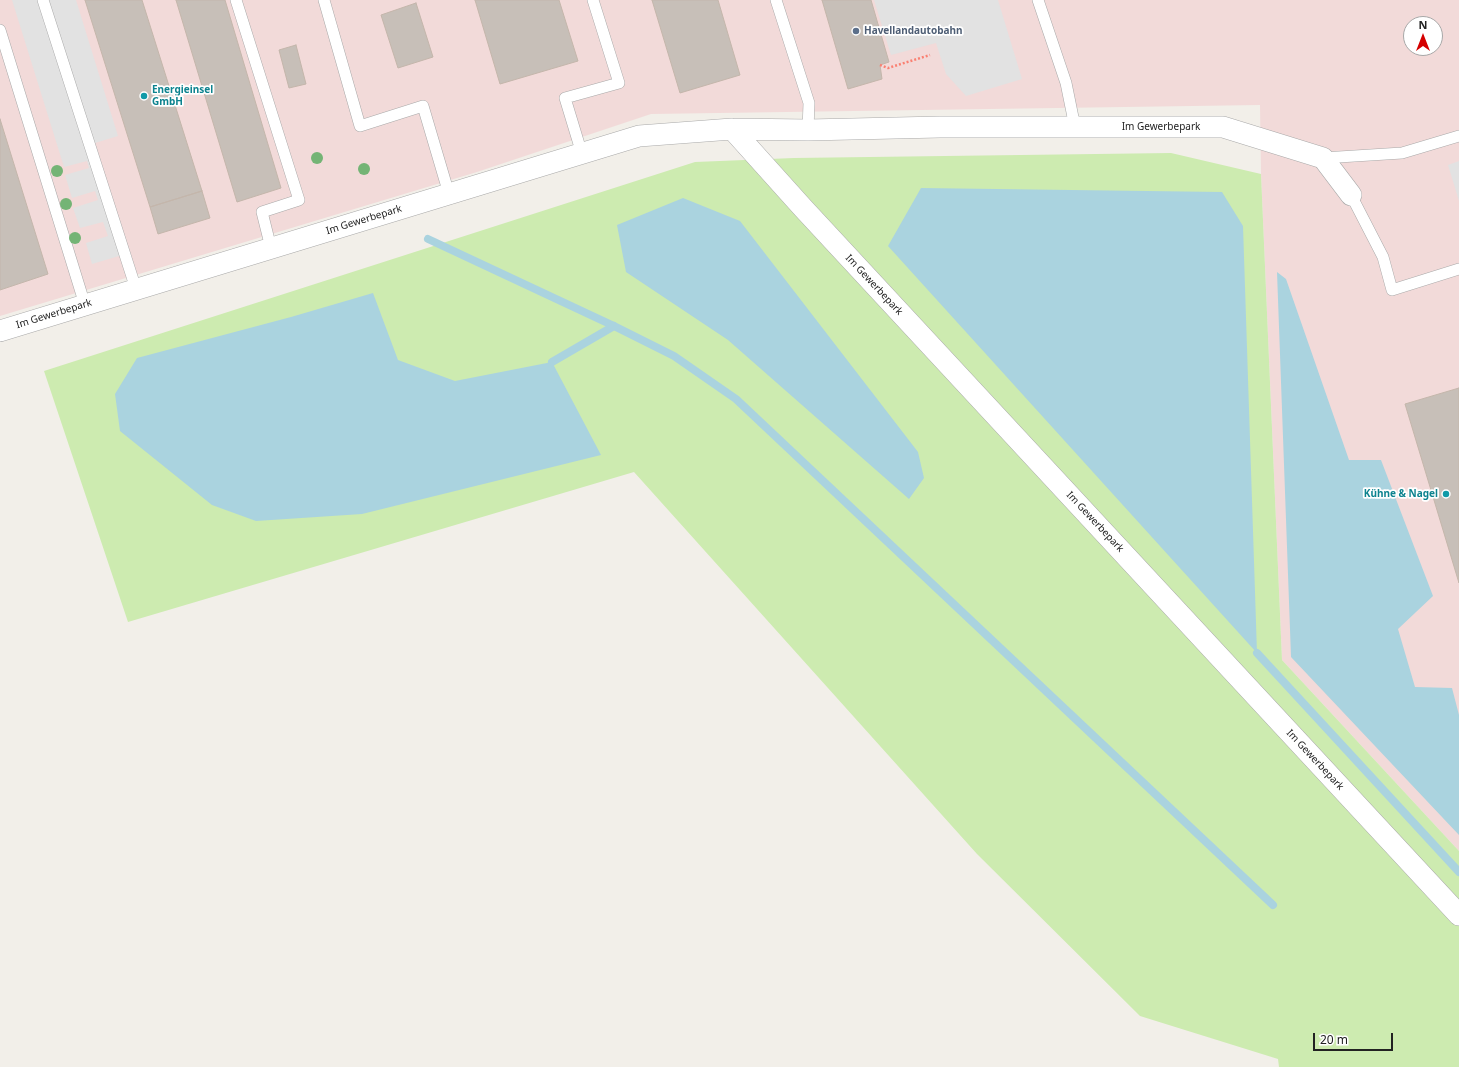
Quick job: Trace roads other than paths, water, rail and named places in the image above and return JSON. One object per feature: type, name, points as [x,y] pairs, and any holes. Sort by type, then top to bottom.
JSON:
[{"type":"street","name":"Im Gewerbepark","points":[[0,331],[639,136],[732,129],[808,130],[940,127],[1223,127],[1323,158]]},
{"type":"street","name":"Im Gewerbepark","points":[[732,129],[803,208],[1459,915]]},
{"type":"street","points":[[1323,158],[1351,194]]},
{"type":"lane","points":[[43,0],[136,289]]},
{"type":"lane","points":[[236,0],[298,200],[262,212],[271,248]]},
{"type":"lane","points":[[324,0],[360,126],[423,106],[449,194]]},
{"type":"lane","points":[[582,154],[565,98],[619,83],[593,0]]},
{"type":"lane","points":[[776,0],[809,103],[808,130]]},
{"type":"lane","points":[[1038,0],[1066,83],[1075,127]]},
{"type":"lane","points":[[0,30],[85,305]]},
{"type":"lane","points":[[1323,158],[1402,153],[1459,136]]},
{"type":"lane","points":[[1351,194],[1383,257],[1392,290],[1459,269]]},
{"type":"water","points":[[921,188],[1222,192],[1243,226],[1257,653],[888,246]]},
{"type":"water","points":[[683,198],[740,221],[918,452],[924,478],[909,499],[728,340],[626,272],[617,225]]},
{"type":"water","points":[[1277,272],[1286,279],[1349,460],[1381,460],[1433,596],[1398,629],[1415,687],[1452,688],[1459,715],[1459,835],[1291,657]]},
{"type":"water","points":[[373,293],[398,360],[455,381],[552,362],[601,455],[362,514],[256,521],[212,505],[120,431],[115,394],[137,358],[291,317]]},
{"type":"waterway","points":[[428,239],[614,326],[674,356],[736,399],[1273,905]]},
{"type":"waterway","points":[[552,362],[614,326]]},
{"type":"waterway","points":[[1257,653],[1459,872]]},
{"type":"place","name":"Havellandautobahn","points":[[856,31]]},
{"type":"place","name":"Energieinsel GmbH","points":[[144,96]]},
{"type":"place","name":"Kühne & Nagel","points":[[1446,494]]}]
